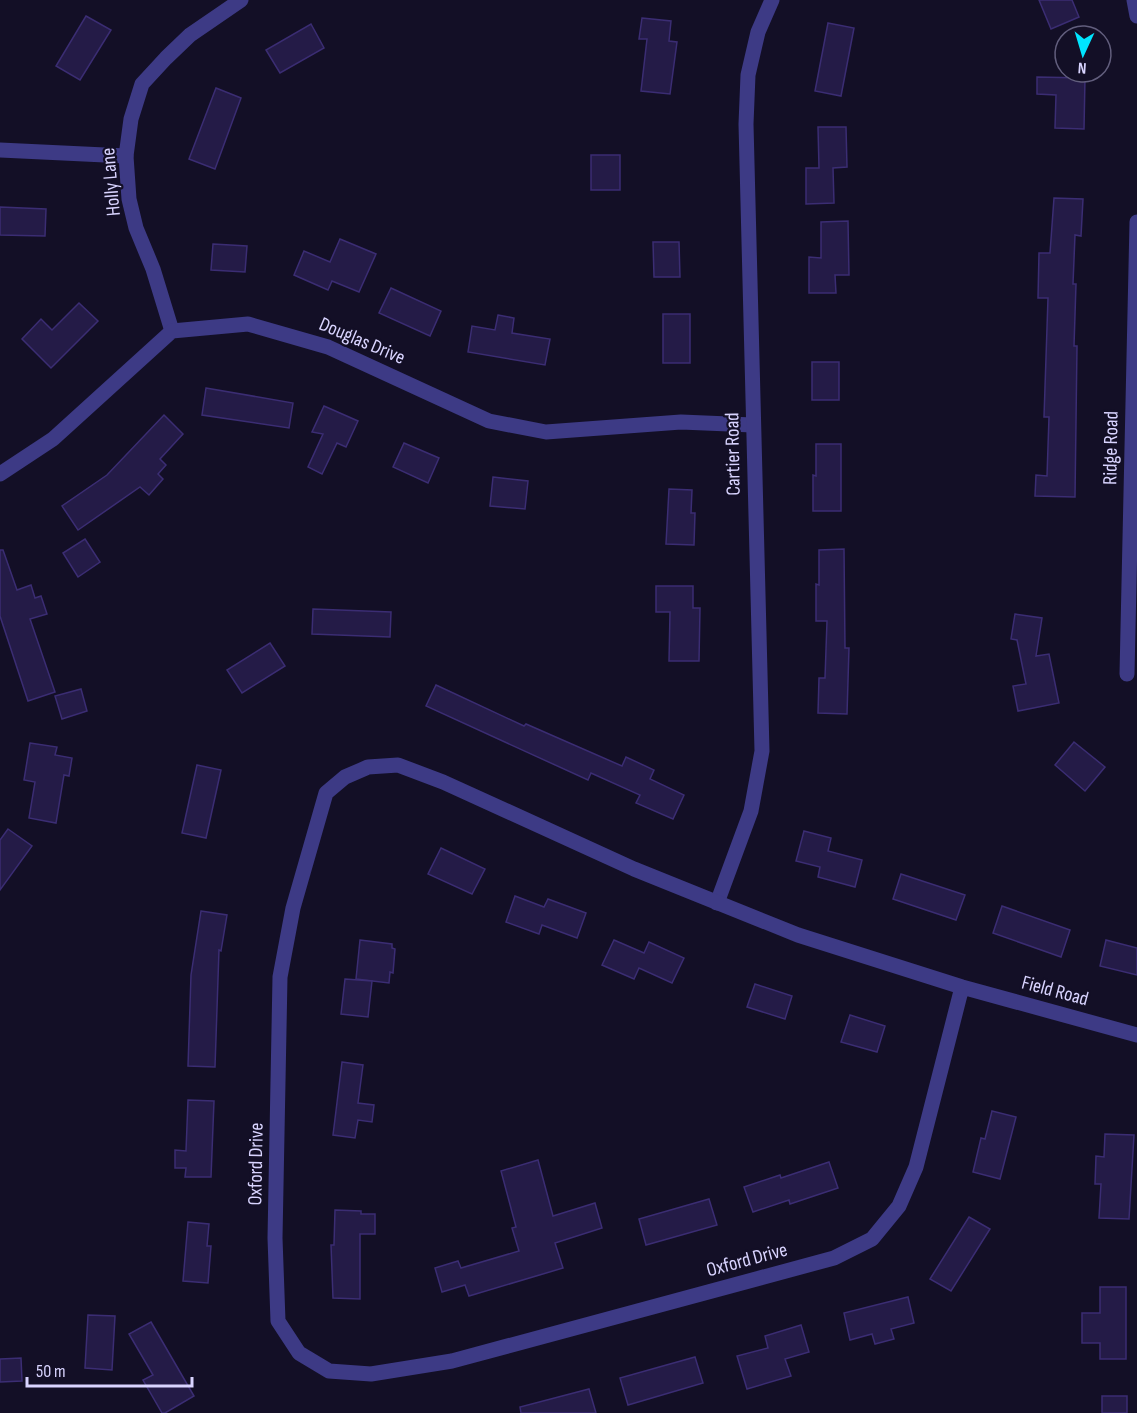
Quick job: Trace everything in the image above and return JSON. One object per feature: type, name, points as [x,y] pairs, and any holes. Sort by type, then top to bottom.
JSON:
[{"type":"street","name":"Holly Lane","points":[[172,331],[153,269],[136,228],[129,199],[126,156],[131,119],[142,84],[190,35],[241,0]]},
{"type":"street","name":"Cartier Road","points":[[717,903],[751,811],[762,751],[747,105],[748,75],[758,32],[772,0]]},
{"type":"street","points":[[1134,0],[1137,16]]},
{"type":"street","points":[[0,150],[126,156]]},
{"type":"street","name":"Ridge Road","points":[[1127,674],[1137,222]]},
{"type":"street","name":"Douglas Drive","points":[[172,331],[248,324],[328,346],[489,421],[546,432],[681,422],[753,425]]},
{"type":"street","points":[[0,474],[53,439],[172,331]]},
{"type":"street","name":"Oxford Drive","points":[[398,765],[442,782],[634,869],[798,935],[962,987],[916,1167],[899,1206],[873,1239],[834,1258],[452,1361],[371,1374],[329,1371],[299,1353],[278,1320],[275,1238],[280,977],[293,908],[326,793],[345,777],[368,766],[398,765]]},
{"type":"street","name":"Field Road","points":[[962,987],[1137,1035]]},
{"type":"building","points":[[1039,0],[1072,0],[1079,17],[1063,24],[1053,24],[1051,29]]},
{"type":"building","points":[[86,16],[111,30],[80,80],[56,66]]},
{"type":"building","points":[[642,18],[671,21],[669,41],[677,42],[670,94],[641,91],[647,39],[639,39]]},
{"type":"building","points":[[828,23],[854,28],[841,96],[815,91]]},
{"type":"building","points":[[311,24],[324,48],[280,73],[266,50]]},
{"type":"building","points":[[1037,77],[1053,77],[1053,84],[1085,84],[1084,129],[1055,128],[1056,95],[1037,94]]},
{"type":"building","points":[[216,88],[241,98],[215,169],[189,159]]},
{"type":"building","points":[[818,127],[846,127],[847,167],[833,168],[834,203],[806,204],[806,168],[819,168]]},
{"type":"building","points":[[591,155],[620,155],[620,190],[591,190]]},
{"type":"building","points":[[1054,198],[1083,199],[1081,236],[1075,235],[1073,284],[1076,284],[1074,346],[1077,346],[1075,497],[1035,496],[1036,475],[1047,476],[1049,417],[1044,417],[1048,298],[1038,298],[1039,253],[1050,253]]},
{"type":"building","points":[[0,207],[46,209],[45,236],[0,235]]},
{"type":"building","points":[[848,221],[849,275],[835,275],[836,293],[809,293],[809,257],[821,258],[821,222]]},
{"type":"building","points":[[340,239],[376,254],[359,292],[332,281],[328,290],[294,275],[304,251],[330,262]]},
{"type":"building","points":[[653,242],[679,242],[680,277],[654,277]]},
{"type":"building","points":[[213,244],[247,246],[245,272],[211,270]]},
{"type":"building","points":[[391,288],[441,311],[430,336],[379,313]]},
{"type":"building","points":[[79,303],[98,321],[51,368],[22,339],[41,319],[52,330]]},
{"type":"building","points":[[663,314],[690,314],[690,363],[663,363]]},
{"type":"building","points":[[498,315],[514,318],[512,333],[550,339],[545,365],[468,352],[472,326],[495,330]]},
{"type":"building","points":[[812,362],[839,362],[839,400],[812,400]]},
{"type":"building","points":[[206,388],[293,403],[289,428],[202,415]]},
{"type":"building","points":[[324,406],[358,421],[346,447],[337,443],[322,474],[308,467],[323,434],[312,432]]},
{"type":"building","points":[[164,415],[183,434],[160,459],[166,465],[158,474],[163,479],[149,495],[140,487],[78,530],[62,506],[107,475]]},
{"type":"building","points":[[404,443],[439,458],[428,483],[393,467]]},
{"type":"building","points":[[816,444],[841,444],[841,511],[813,511]]},
{"type":"building","points":[[493,477],[528,481],[525,509],[490,506]]},
{"type":"building","points":[[669,489],[692,490],[691,513],[695,513],[694,545],[666,544]]},
{"type":"building","points":[[85,539],[100,562],[78,577],[63,553]]},
{"type":"building","points":[[844,549],[845,648],[849,648],[847,714],[818,713],[819,678],[825,678],[827,621],[816,621],[819,550]]},
{"type":"building","points":[[0,550],[3,550],[17,590],[31,585],[35,598],[41,596],[47,614],[30,619],[55,692],[28,701],[0,616]]},
{"type":"building","points":[[656,586],[693,586],[693,608],[700,608],[699,661],[669,661],[670,612],[656,612]]},
{"type":"building","points":[[313,609],[391,612],[390,637],[312,634]]},
{"type":"building","points":[[1015,614],[1042,618],[1036,656],[1049,654],[1059,703],[1018,711],[1013,686],[1026,684],[1017,640],[1011,639]]},
{"type":"building","points":[[270,643],[285,666],[242,693],[227,670]]},
{"type":"building","points":[[436,685],[524,726],[526,724],[622,766],[626,757],[654,770],[650,779],[684,795],[673,819],[636,803],[640,795],[591,773],[588,780],[426,706]]},
{"type":"building","points":[[81,689],[87,711],[62,719],[55,696]]},
{"type":"building","points":[[1074,742],[1105,767],[1085,791],[1055,765]]},
{"type":"building","points":[[30,743],[57,747],[55,755],[72,758],[69,776],[64,775],[56,823],[29,818],[35,782],[24,780]]},
{"type":"building","points":[[197,765],[221,770],[206,838],[182,833]]},
{"type":"building","points":[[8,829],[32,846],[0,890],[0,840]]},
{"type":"building","points":[[804,831],[831,838],[828,851],[862,860],[855,887],[818,877],[820,867],[796,861]]},
{"type":"building","points":[[441,848],[485,869],[472,894],[428,874]]},
{"type":"building","points":[[901,874],[965,895],[956,920],[893,899]]},
{"type":"building","points":[[515,896],[544,907],[548,899],[586,913],[577,938],[542,925],[539,934],[506,922]]},
{"type":"building","points":[[1002,906],[1070,930],[1061,957],[993,933]]},
{"type":"building","points":[[201,911],[227,915],[221,951],[219,950],[215,1067],[188,1066],[191,975]]},
{"type":"building","points":[[360,940],[392,944],[392,948],[395,949],[393,973],[390,972],[389,983],[356,979]]},
{"type":"building","points":[[614,940],[644,953],[649,942],[684,958],[672,983],[639,968],[634,979],[602,965]]},
{"type":"building","points":[[1106,940],[1137,948],[1137,975],[1100,966]]},
{"type":"building","points":[[345,979],[372,981],[368,1017],[341,1014]]},
{"type":"building","points":[[755,984],[792,996],[785,1019],[747,1007]]},
{"type":"building","points":[[850,1015],[885,1026],[877,1052],[841,1042]]},
{"type":"building","points":[[342,1062],[363,1065],[358,1103],[374,1105],[372,1122],[358,1120],[355,1138],[333,1135]]},
{"type":"building","points":[[188,1100],[214,1101],[211,1177],[185,1177],[186,1168],[175,1168],[175,1150],[186,1151]]},
{"type":"building","points":[[992,1111],[1016,1117],[1000,1179],[973,1172],[981,1138],[985,1139]]},
{"type":"building","points":[[1105,1134],[1134,1135],[1129,1219],[1099,1218],[1101,1184],[1095,1184],[1096,1156],[1104,1157]]},
{"type":"building","points":[[538,1160],[553,1216],[595,1203],[602,1228],[555,1243],[563,1268],[469,1296],[465,1285],[442,1292],[435,1268],[458,1261],[461,1268],[519,1251],[512,1228],[516,1227],[501,1171]]},
{"type":"building","points":[[829,1162],[838,1188],[790,1204],[789,1200],[753,1212],[744,1187],[780,1175],[781,1178]]},
{"type":"building","points":[[709,1199],[717,1225],[646,1245],[639,1219]]},
{"type":"building","points":[[335,1210],[375,1214],[375,1234],[360,1234],[360,1299],[333,1298],[331,1245],[334,1245]]},
{"type":"building","points":[[969,1217],[990,1229],[951,1291],[930,1279]]},
{"type":"building","points":[[188,1222],[209,1224],[207,1246],[211,1246],[208,1283],[183,1281]]},
{"type":"building","points":[[1100,1287],[1126,1287],[1126,1359],[1100,1359],[1100,1343],[1082,1343],[1082,1313],[1100,1313]]},
{"type":"building","points":[[908,1297],[914,1323],[891,1329],[894,1339],[875,1344],[872,1334],[850,1340],[844,1313]]},
{"type":"building","points":[[88,1315],[115,1316],[112,1370],[85,1368]]},
{"type":"building","points":[[151,1322],[194,1396],[165,1413],[162,1413],[143,1380],[153,1375],[129,1334]]},
{"type":"building","points":[[801,1325],[809,1352],[785,1359],[791,1376],[747,1389],[737,1356],[768,1348],[765,1336]]},
{"type":"building","points":[[695,1357],[703,1383],[628,1405],[620,1378]]},
{"type":"building","points":[[21,1358],[22,1381],[0,1382],[0,1359]]},
{"type":"building","points":[[589,1389],[596,1413],[521,1413],[520,1407]]},
{"type":"building","points":[[1102,1396],[1127,1396],[1127,1413],[1102,1413]]}]
